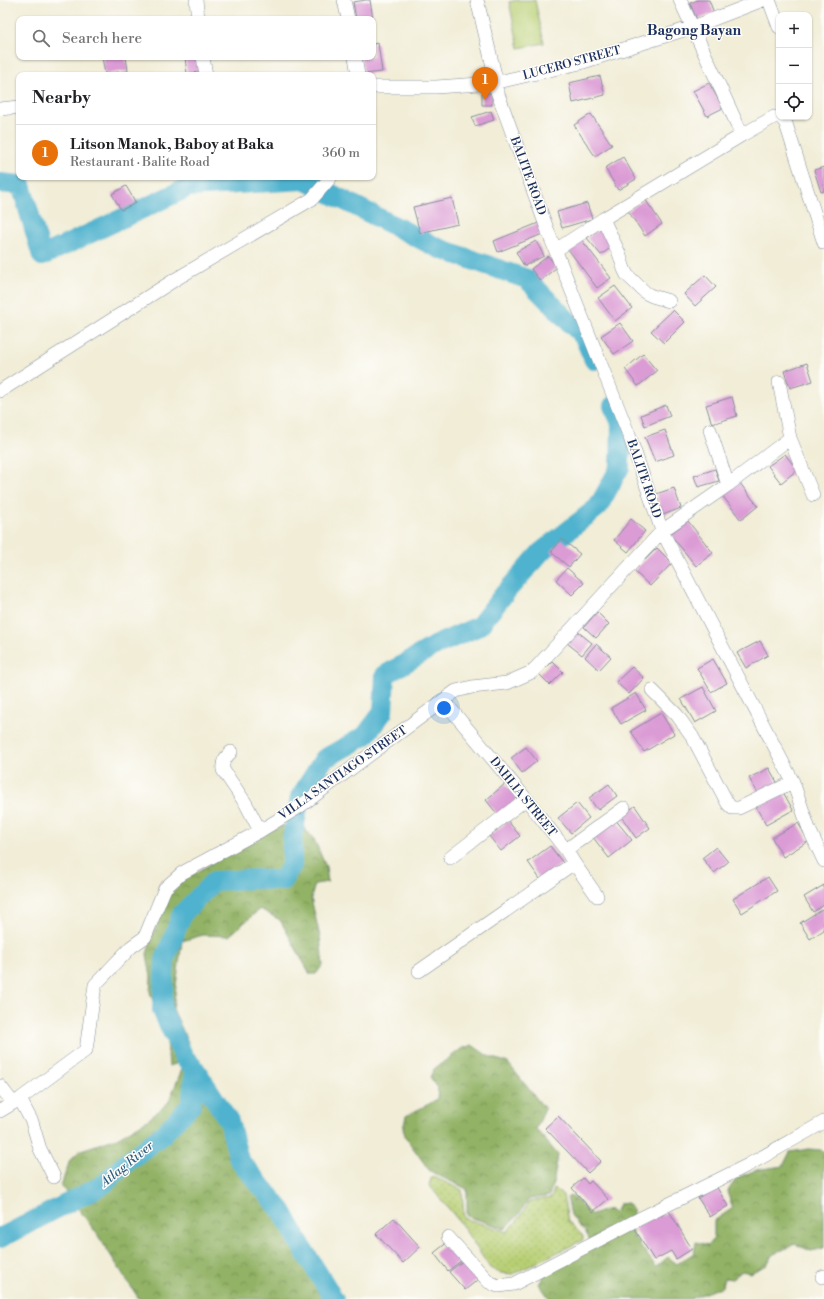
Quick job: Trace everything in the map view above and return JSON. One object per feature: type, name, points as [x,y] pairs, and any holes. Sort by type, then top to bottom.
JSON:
[{"type":"street","points":[[196,0],[198,16]]},
{"type":"street","points":[[344,0],[347,16]]},
{"type":"street","name":"BALITE ROAD","points":[[476,0],[495,75],[494,83],[556,250],[631,442],[662,531],[793,782],[809,829],[824,861]]},
{"type":"street","points":[[680,0],[742,135]]},
{"type":"street","name":"LUCERO STREET","points":[[376,87],[436,87],[494,83],[580,63],[693,27],[763,0]]},
{"type":"street","points":[[768,0],[776,20]]},
{"type":"street","points":[[204,60],[206,72]]},
{"type":"street","points":[[356,60],[358,72]]},
{"type":"street","points":[[0,109],[16,107]]},
{"type":"street","points":[[556,250],[603,219],[774,117],[781,117],[786,124],[824,243]]},
{"type":"street","points":[[0,391],[176,279],[312,199],[328,180]]},
{"type":"street","points":[[603,219],[619,253],[627,275],[646,293],[669,301]]},
{"type":"street","points":[[778,382],[790,438],[813,496]]},
{"type":"street","points":[[710,430],[728,485]]},
{"type":"street","name":"VILLA SANTIAGO STREET","points":[[0,1111],[17,1101],[86,1050],[95,985],[131,947],[145,937],[165,888],[182,873],[260,831],[299,807],[456,692],[472,687],[508,683],[532,672],[662,531],[728,485],[790,438]]},
{"type":"street","points":[[652,690],[684,724],[692,736],[728,804],[732,808],[739,808],[793,782]]},
{"type":"street","name":"DAHLIA STREET","points":[[444,701],[526,799],[566,850],[597,896]]},
{"type":"street","points":[[231,752],[222,763],[223,770],[246,804],[260,831]]},
{"type":"street","points":[[450,858],[526,799]]},
{"type":"street","points":[[566,850],[624,808]]},
{"type":"street","points":[[419,971],[574,863]]},
{"type":"street","points":[[0,1086],[17,1101],[32,1122],[40,1149],[54,1177]]},
{"type":"street","points":[[448,1237],[490,1282],[498,1286],[514,1284],[641,1218],[748,1165],[824,1122]]},
{"type":"green space","points":[[517,0],[535,0],[544,43],[519,48],[509,2]]},
{"type":"green space","points":[[297,821],[314,839],[326,867],[328,882],[315,884],[311,898],[320,937],[323,965],[316,974],[310,974],[280,920],[260,909],[229,936],[203,935],[182,941],[173,1009],[188,1042],[185,1045],[187,1050],[176,1064],[169,1066],[167,1043],[150,992],[151,977],[147,954],[153,934],[171,893],[186,878],[269,831]]},
{"type":"green space","points":[[472,1045],[488,1056],[508,1063],[545,1109],[536,1129],[558,1155],[554,1179],[549,1196],[529,1199],[517,1217],[505,1229],[467,1216],[467,1189],[429,1170],[406,1138],[403,1129],[406,1116],[437,1099],[438,1088],[430,1077],[434,1069],[461,1049]]},
{"type":"green space","points":[[193,1058],[234,1114],[245,1154],[343,1299],[139,1299],[95,1231],[61,1186],[70,1160],[81,1150],[117,1138],[149,1119],[168,1103],[183,1067]]},
{"type":"green space","points":[[809,1149],[821,1150],[824,1153],[824,1248],[811,1251],[795,1244],[772,1255],[767,1265],[750,1273],[742,1271],[732,1279],[725,1278],[723,1286],[690,1299],[550,1299],[539,1284],[545,1274],[593,1246],[585,1231],[578,1225],[571,1215],[567,1197],[571,1195],[592,1215],[609,1209],[615,1213],[619,1204],[628,1203],[633,1210],[632,1234],[656,1267],[668,1257],[677,1264],[694,1253],[696,1242],[708,1245],[714,1238],[714,1221],[733,1208],[727,1192],[737,1178],[756,1170],[783,1166],[790,1152]]},
{"type":"green space","points":[[432,1176],[462,1190],[464,1218],[507,1232],[520,1217],[530,1201],[551,1198],[554,1189],[563,1195],[568,1221],[583,1236],[583,1240],[513,1274],[500,1273],[490,1268],[459,1221],[429,1185]]},
{"type":"building","points":[[370,0],[373,16],[355,16],[353,2]]},
{"type":"building","points":[[698,0],[709,0],[714,13],[697,20],[690,3]]},
{"type":"building","points":[[376,43],[378,43],[382,72],[364,72],[362,60],[376,60]]},
{"type":"building","points":[[103,60],[126,60],[128,71],[105,72]]},
{"type":"building","points":[[185,60],[203,60],[205,71],[187,72]]},
{"type":"building","points":[[600,76],[605,95],[573,103],[569,83]]},
{"type":"building","points":[[709,83],[723,108],[707,116],[693,91]]},
{"type":"building","points":[[482,93],[492,93],[492,105],[482,105]]},
{"type":"building","points":[[491,111],[494,120],[475,126],[472,117]]},
{"type":"building","points":[[591,114],[612,145],[595,156],[574,125]]},
{"type":"building","points":[[623,157],[636,179],[618,190],[605,168]]},
{"type":"building","points":[[824,167],[824,191],[821,192],[814,170]]},
{"type":"building","points":[[126,186],[136,203],[121,210],[112,194]]},
{"type":"building","points":[[452,198],[458,224],[420,233],[413,207]]},
{"type":"building","points":[[645,199],[662,224],[645,236],[628,211]]},
{"type":"building","points":[[587,203],[592,219],[562,228],[557,212]]},
{"type":"building","points":[[541,222],[545,233],[498,252],[494,241]]},
{"type":"building","points":[[601,228],[614,245],[601,255],[587,238]]},
{"type":"building","points":[[581,239],[611,278],[597,288],[568,249]]},
{"type":"building","points":[[536,241],[544,256],[524,266],[516,252]]},
{"type":"building","points":[[548,256],[557,267],[540,281],[531,269]]},
{"type":"building","points":[[705,275],[716,287],[695,306],[684,294]]},
{"type":"building","points":[[615,286],[632,308],[615,321],[598,298]]},
{"type":"building","points":[[673,310],[685,322],[664,343],[651,331]]},
{"type":"building","points":[[620,323],[633,341],[614,354],[601,336]]},
{"type":"building","points":[[643,354],[657,371],[638,386],[625,369]]},
{"type":"building","points":[[807,363],[813,381],[790,388],[784,371]]},
{"type":"building","points":[[732,397],[737,416],[712,424],[706,405]]},
{"type":"building","points":[[666,405],[670,416],[645,426],[641,415]]},
{"type":"building","points":[[665,430],[674,455],[655,462],[645,437]]},
{"type":"building","points":[[785,454],[797,470],[781,483],[768,466]]},
{"type":"building","points":[[715,469],[719,481],[698,487],[694,476]]},
{"type":"building","points":[[739,482],[758,506],[741,520],[722,495]]},
{"type":"building","points":[[674,488],[681,508],[663,515],[656,494]]},
{"type":"building","points":[[631,519],[645,531],[628,552],[614,540]]},
{"type":"building","points":[[688,521],[713,553],[696,566],[670,534]]},
{"type":"building","points":[[562,539],[580,554],[569,567],[551,552]]},
{"type":"building","points":[[657,548],[672,563],[650,586],[634,571]]},
{"type":"building","points":[[567,568],[584,583],[572,595],[556,580]]},
{"type":"building","points":[[597,612],[609,624],[596,638],[584,627]]},
{"type":"building","points":[[577,631],[592,643],[582,655],[567,643]]},
{"type":"building","points":[[760,641],[768,655],[746,668],[737,653]]},
{"type":"building","points":[[596,644],[611,657],[599,670],[585,657]]},
{"type":"building","points":[[713,659],[727,683],[711,692],[697,668]]},
{"type":"building","points":[[552,661],[563,672],[550,685],[539,674]]},
{"type":"building","points":[[632,667],[644,678],[629,694],[616,682]]},
{"type":"building","points":[[703,687],[716,711],[695,723],[681,699]]},
{"type":"building","points":[[636,693],[646,710],[621,724],[611,708]]},
{"type":"building","points":[[661,713],[674,734],[644,752],[631,731]]},
{"type":"building","points":[[526,747],[537,761],[522,773],[511,758]]},
{"type":"building","points":[[769,768],[778,784],[759,795],[749,778]]},
{"type":"building","points":[[505,784],[518,799],[498,815],[486,800]]},
{"type":"building","points":[[609,784],[617,796],[598,810],[589,798]]},
{"type":"building","points":[[783,792],[793,810],[766,825],[756,807]]},
{"type":"building","points":[[577,803],[589,818],[571,833],[558,818]]},
{"type":"building","points":[[635,806],[650,828],[636,838],[621,816]]},
{"type":"building","points":[[614,818],[632,840],[609,858],[592,836]]},
{"type":"building","points":[[508,821],[520,836],[501,851],[489,836]]},
{"type":"building","points":[[798,823],[809,841],[783,857],[772,838]]},
{"type":"building","points":[[550,846],[563,863],[540,879],[528,862]]},
{"type":"building","points":[[716,847],[728,862],[714,873],[702,858]]},
{"type":"building","points":[[768,877],[777,891],[742,913],[733,899]]},
{"type":"building","points":[[824,885],[824,905],[813,912],[804,897]]},
{"type":"building","points":[[824,908],[824,930],[810,939],[800,923]]},
{"type":"building","points":[[558,1116],[601,1161],[588,1173],[545,1128]]},
{"type":"building","points":[[583,1178],[588,1184],[591,1181],[608,1199],[593,1212],[572,1188]]},
{"type":"building","points":[[716,1186],[728,1206],[710,1217],[698,1198]]},
{"type":"building","points":[[669,1211],[692,1249],[676,1259],[671,1251],[654,1260],[634,1228],[659,1213],[661,1216]]},
{"type":"building","points":[[394,1218],[420,1247],[403,1263],[376,1234]]},
{"type":"building","points":[[449,1241],[463,1259],[448,1271],[434,1253]]},
{"type":"building","points":[[464,1260],[480,1278],[465,1290],[449,1272]]},
{"type":"waterway","points":[[0,183],[21,185],[42,256],[189,187],[304,180],[438,248],[527,279],[584,337],[594,360]]},
{"type":"waterway","points":[[334,1299],[306,1254],[282,1211],[239,1160],[229,1121],[195,1069],[184,1057],[162,1010],[165,959],[182,914],[214,881],[257,879],[282,881],[292,865],[292,841],[300,797],[324,759],[365,736],[383,712],[385,675],[434,646],[479,626],[505,593],[541,552],[598,507],[620,467],[621,423],[613,406]]},
{"type":"waterway","name":"Atlag River","points":[[0,1238],[104,1184],[128,1161],[162,1135],[191,1105],[195,1069]]},
{"type":"place","name":"Litson Manok, Baboy at Baka","points":[[485,100]]},
{"type":"district","name":"Bagong Bayan","points":[[694,31]]}]
